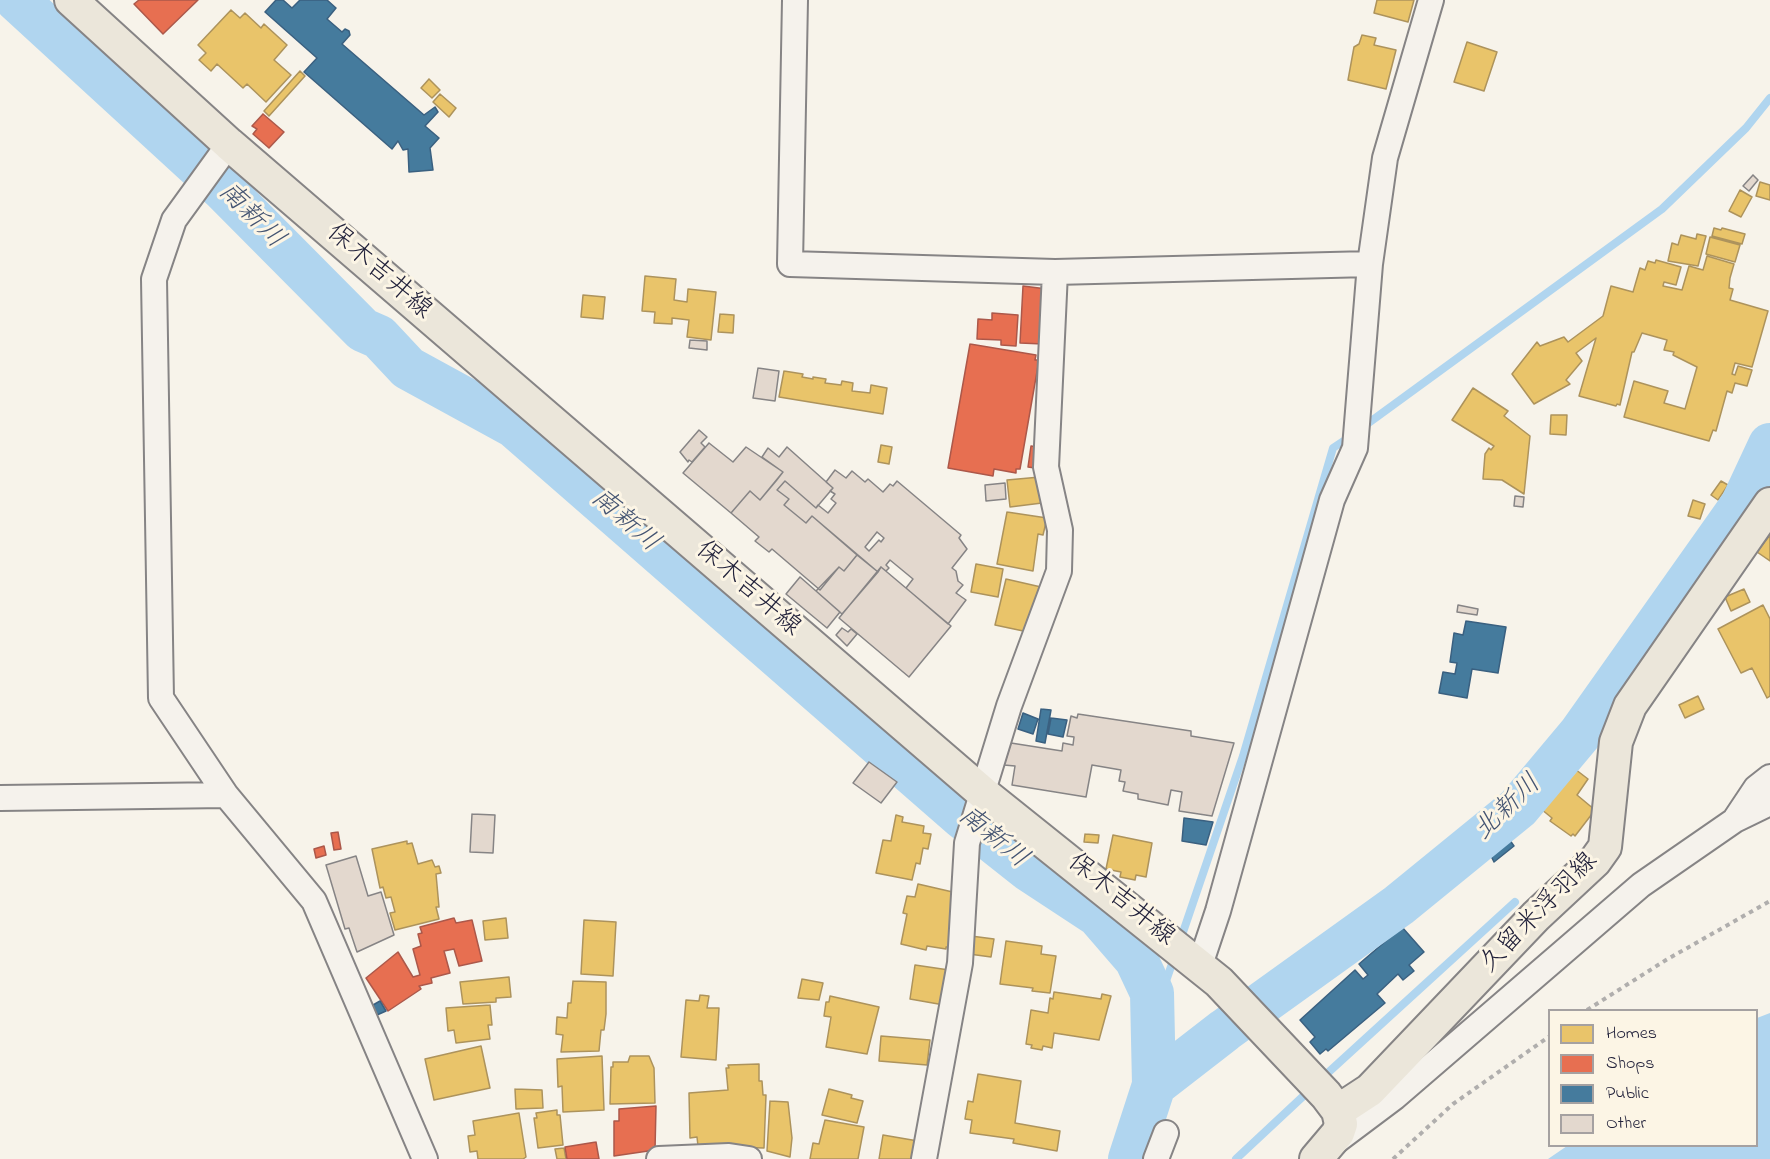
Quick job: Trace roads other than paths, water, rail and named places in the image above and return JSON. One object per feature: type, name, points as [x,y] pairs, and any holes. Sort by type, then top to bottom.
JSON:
[{"type":"main road","name":"保木吉井線","points":[[71,0],[222,152],[980,801],[1164,936],[1202,967],[1332,1103]]},
{"type":"main road","name":"久留米浮羽線","points":[[1332,1103],[1370,1090],[1536,916],[1595,861],[1605,847],[1613,760],[1621,724],[1630,706],[1770,504]]},
{"type":"main road","points":[[1323,1153],[1341,1124],[1332,1103]]},
{"type":"street","points":[[795,0],[790,264],[1055,272],[1370,264]]},
{"type":"street","points":[[1202,967],[1332,500],[1355,448],[1370,264],[1385,158],[1431,0]]},
{"type":"street","points":[[222,152],[174,220],[153,279],[161,698],[226,795],[314,901],[425,1159]]},
{"type":"street","points":[[924,1159],[960,963],[967,843],[1009,706],[1059,571],[1060,530],[1046,467],[1055,272]]},
{"type":"street","points":[[1735,820],[1756,788],[1770,777]]},
{"type":"street","points":[[0,798],[226,795]]},
{"type":"street","points":[[1323,1153],[1395,1097],[1641,885],[1735,820],[1770,803]]},
{"type":"street","points":[[1156,1159],[1166,1133]]},
{"type":"street","points":[[659,1159],[729,1156],[748,1159]]},
{"type":"water","points":[[1770,1013],[1770,1159],[1548,1159],[1566,1147],[1758,1147],[1758,1018]]},
{"type":"waterway","name":"南新川","points":[[17,0],[223,189],[363,330],[379,337],[408,368],[514,426],[961,816],[1028,869],[1098,915],[1136,959],[1152,993],[1154,1085],[1130,1159]]},
{"type":"waterway","points":[[1363,427],[1662,209],[1746,128],[1770,98]]},
{"type":"waterway","points":[[1180,941],[1243,756],[1333,448],[1351,436]]},
{"type":"waterway","name":"北新川","points":[[1154,1085],[1225,1030],[1399,905],[1518,808],[1580,734],[1742,505],[1770,445]]},
{"type":"waterway","points":[[1320,1080],[1515,902]]},
{"type":"waterway","points":[[1152,993],[1165,984],[1175,955]]},
{"type":"waterway","points":[[1236,1159],[1312,1088]]}]
